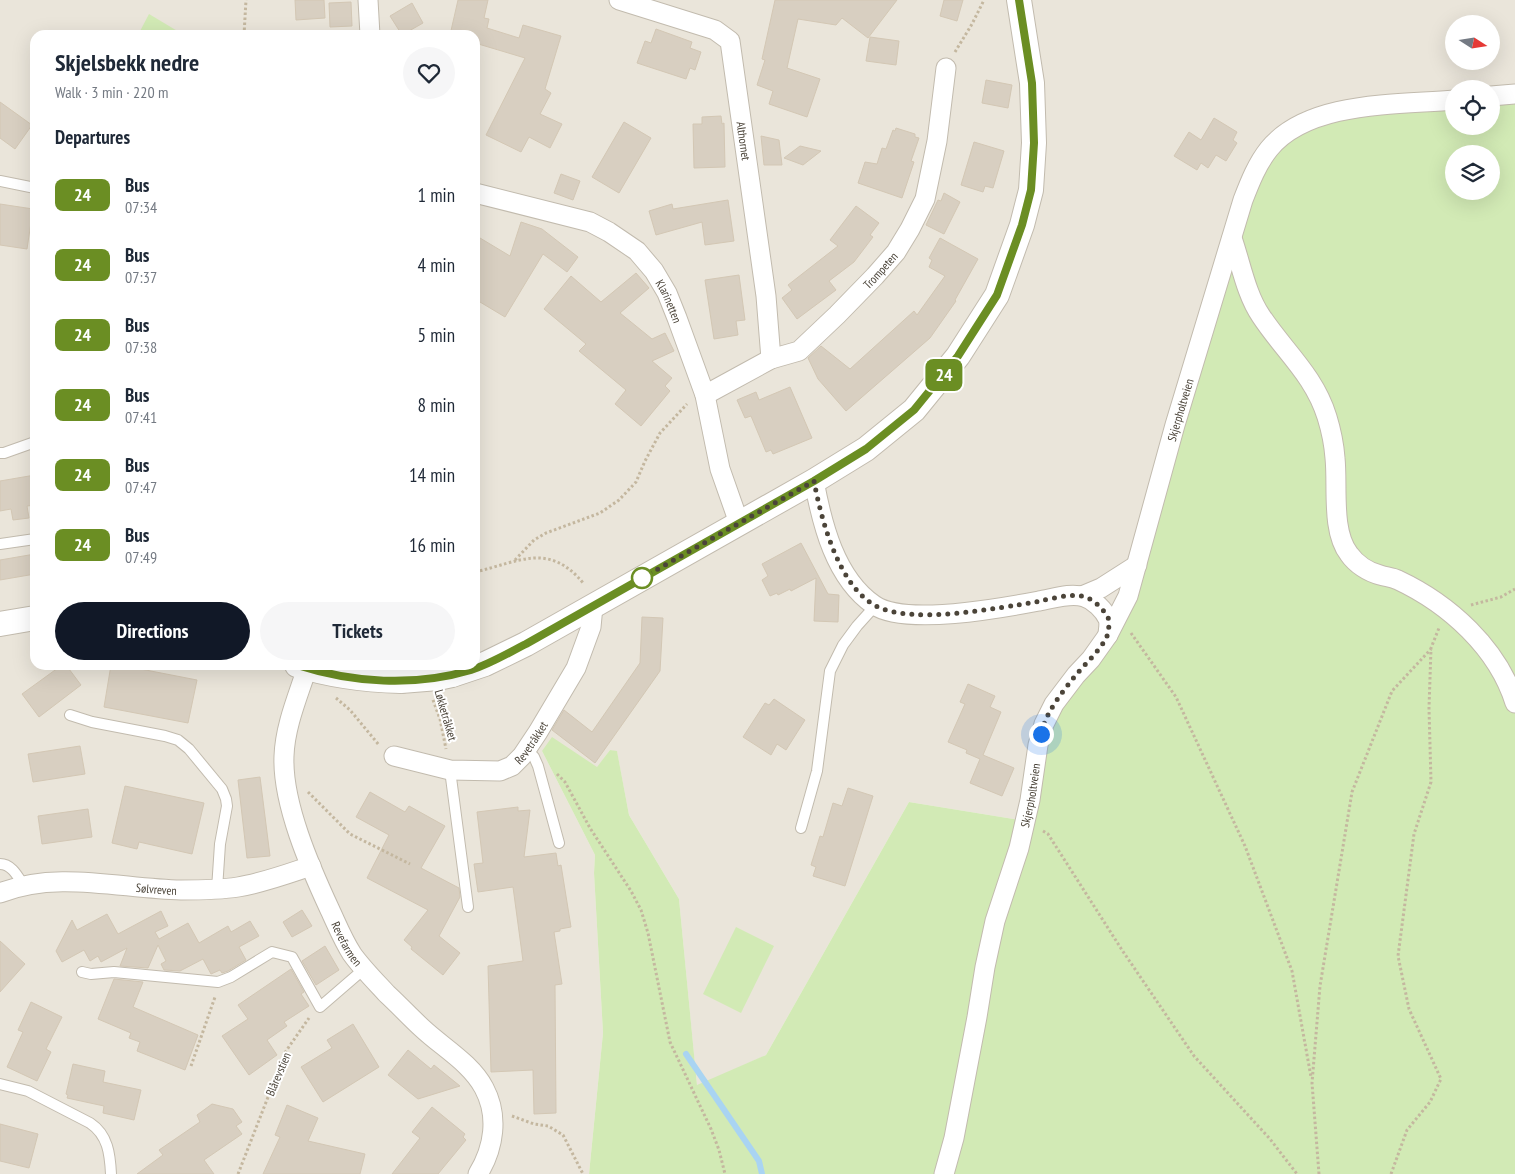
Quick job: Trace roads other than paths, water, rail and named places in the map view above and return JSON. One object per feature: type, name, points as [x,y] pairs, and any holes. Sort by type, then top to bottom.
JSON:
[{"type":"street","points":[[368,0],[370,30]]},
{"type":"street","name":"Althornet","points":[[619,0],[715,30],[730,41],[766,296],[771,360]]},
{"type":"street","points":[[480,666],[526,644],[814,481],[866,449],[914,410],[958,356],[997,295],[1022,225],[1031,190],[1034,143],[1032,83],[1019,0]]},
{"type":"street","name":"Trompeten","points":[[705,395],[771,360],[799,351],[875,276],[896,252],[925,199],[937,141],[946,68]]},
{"type":"street","points":[[1500,95],[1515,94]]},
{"type":"street","name":"Skjerpholtveien","points":[[944,1174],[954,1138],[993,930],[1026,821],[1038,746],[1044,724],[1054,704],[1091,659],[1108,634],[1128,596],[1175,425],[1243,200],[1259,164],[1269,149],[1283,135],[1299,124],[1313,118],[1356,108],[1445,101]]},
{"type":"street","name":"Klarinetten","points":[[480,194],[590,222],[637,251],[654,271],[666,292],[705,395],[720,469],[739,523]]},
{"type":"street","points":[[1232,238],[1256,309],[1272,333],[1304,371],[1321,401],[1334,444],[1339,528],[1347,553],[1357,563],[1371,572],[1396,579],[1423,593],[1437,602],[1464,625],[1491,655],[1501,670],[1515,703]]},
{"type":"street","points":[[814,481],[821,516],[830,544],[841,566],[856,588],[875,606],[902,613],[940,614],[990,610],[1082,596],[1101,588],[1137,566]]},
{"type":"street","points":[[1082,596],[1093,601],[1109,620],[1108,634]]},
{"type":"street","name":"Revetråkket","points":[[394,756],[450,770],[500,770],[512,766],[526,750],[576,668],[591,627],[592,606]]},
{"type":"street","points":[[0,624],[30,619]]},
{"type":"street","name":"Revefarmen","points":[[301,670],[285,744],[284,766],[294,816],[311,866],[340,932],[364,969],[422,1028],[474,1073],[484,1087],[492,1110],[493,1133],[491,1148],[486,1162],[478,1174]]},
{"type":"street","points":[[315,670],[372,680],[401,681],[438,678],[471,670]]},
{"type":"street","name":"Sølvreven","points":[[0,892],[24,886],[62,882],[180,890],[217,889],[238,887],[311,866]]},
{"type":"lane","points":[[0,181],[30,187]]},
{"type":"lane","points":[[0,453],[30,444]]},
{"type":"lane","points":[[0,544],[30,540]]},
{"type":"lane","points":[[801,828],[817,771],[830,671],[843,645],[875,606]]},
{"type":"lane","points":[[70,715],[92,722],[165,736],[178,740],[189,749],[222,789],[226,798],[227,806],[220,844],[217,889]]},
{"type":"lane","points":[[526,750],[534,757],[538,766],[559,843]]},
{"type":"lane","points":[[450,770],[468,907]]},
{"type":"lane","points":[[0,864],[5,864],[14,870],[24,886]]},
{"type":"lane","points":[[82,972],[90,974],[114,972],[218,982],[231,977],[272,952],[281,953],[292,957],[320,1007],[364,969]]},
{"type":"lane","points":[[0,1084],[28,1091],[98,1128],[105,1139],[110,1155],[111,1174]]},
{"type":"waterway","points":[[686,1054],[759,1161],[762,1174]]}]
